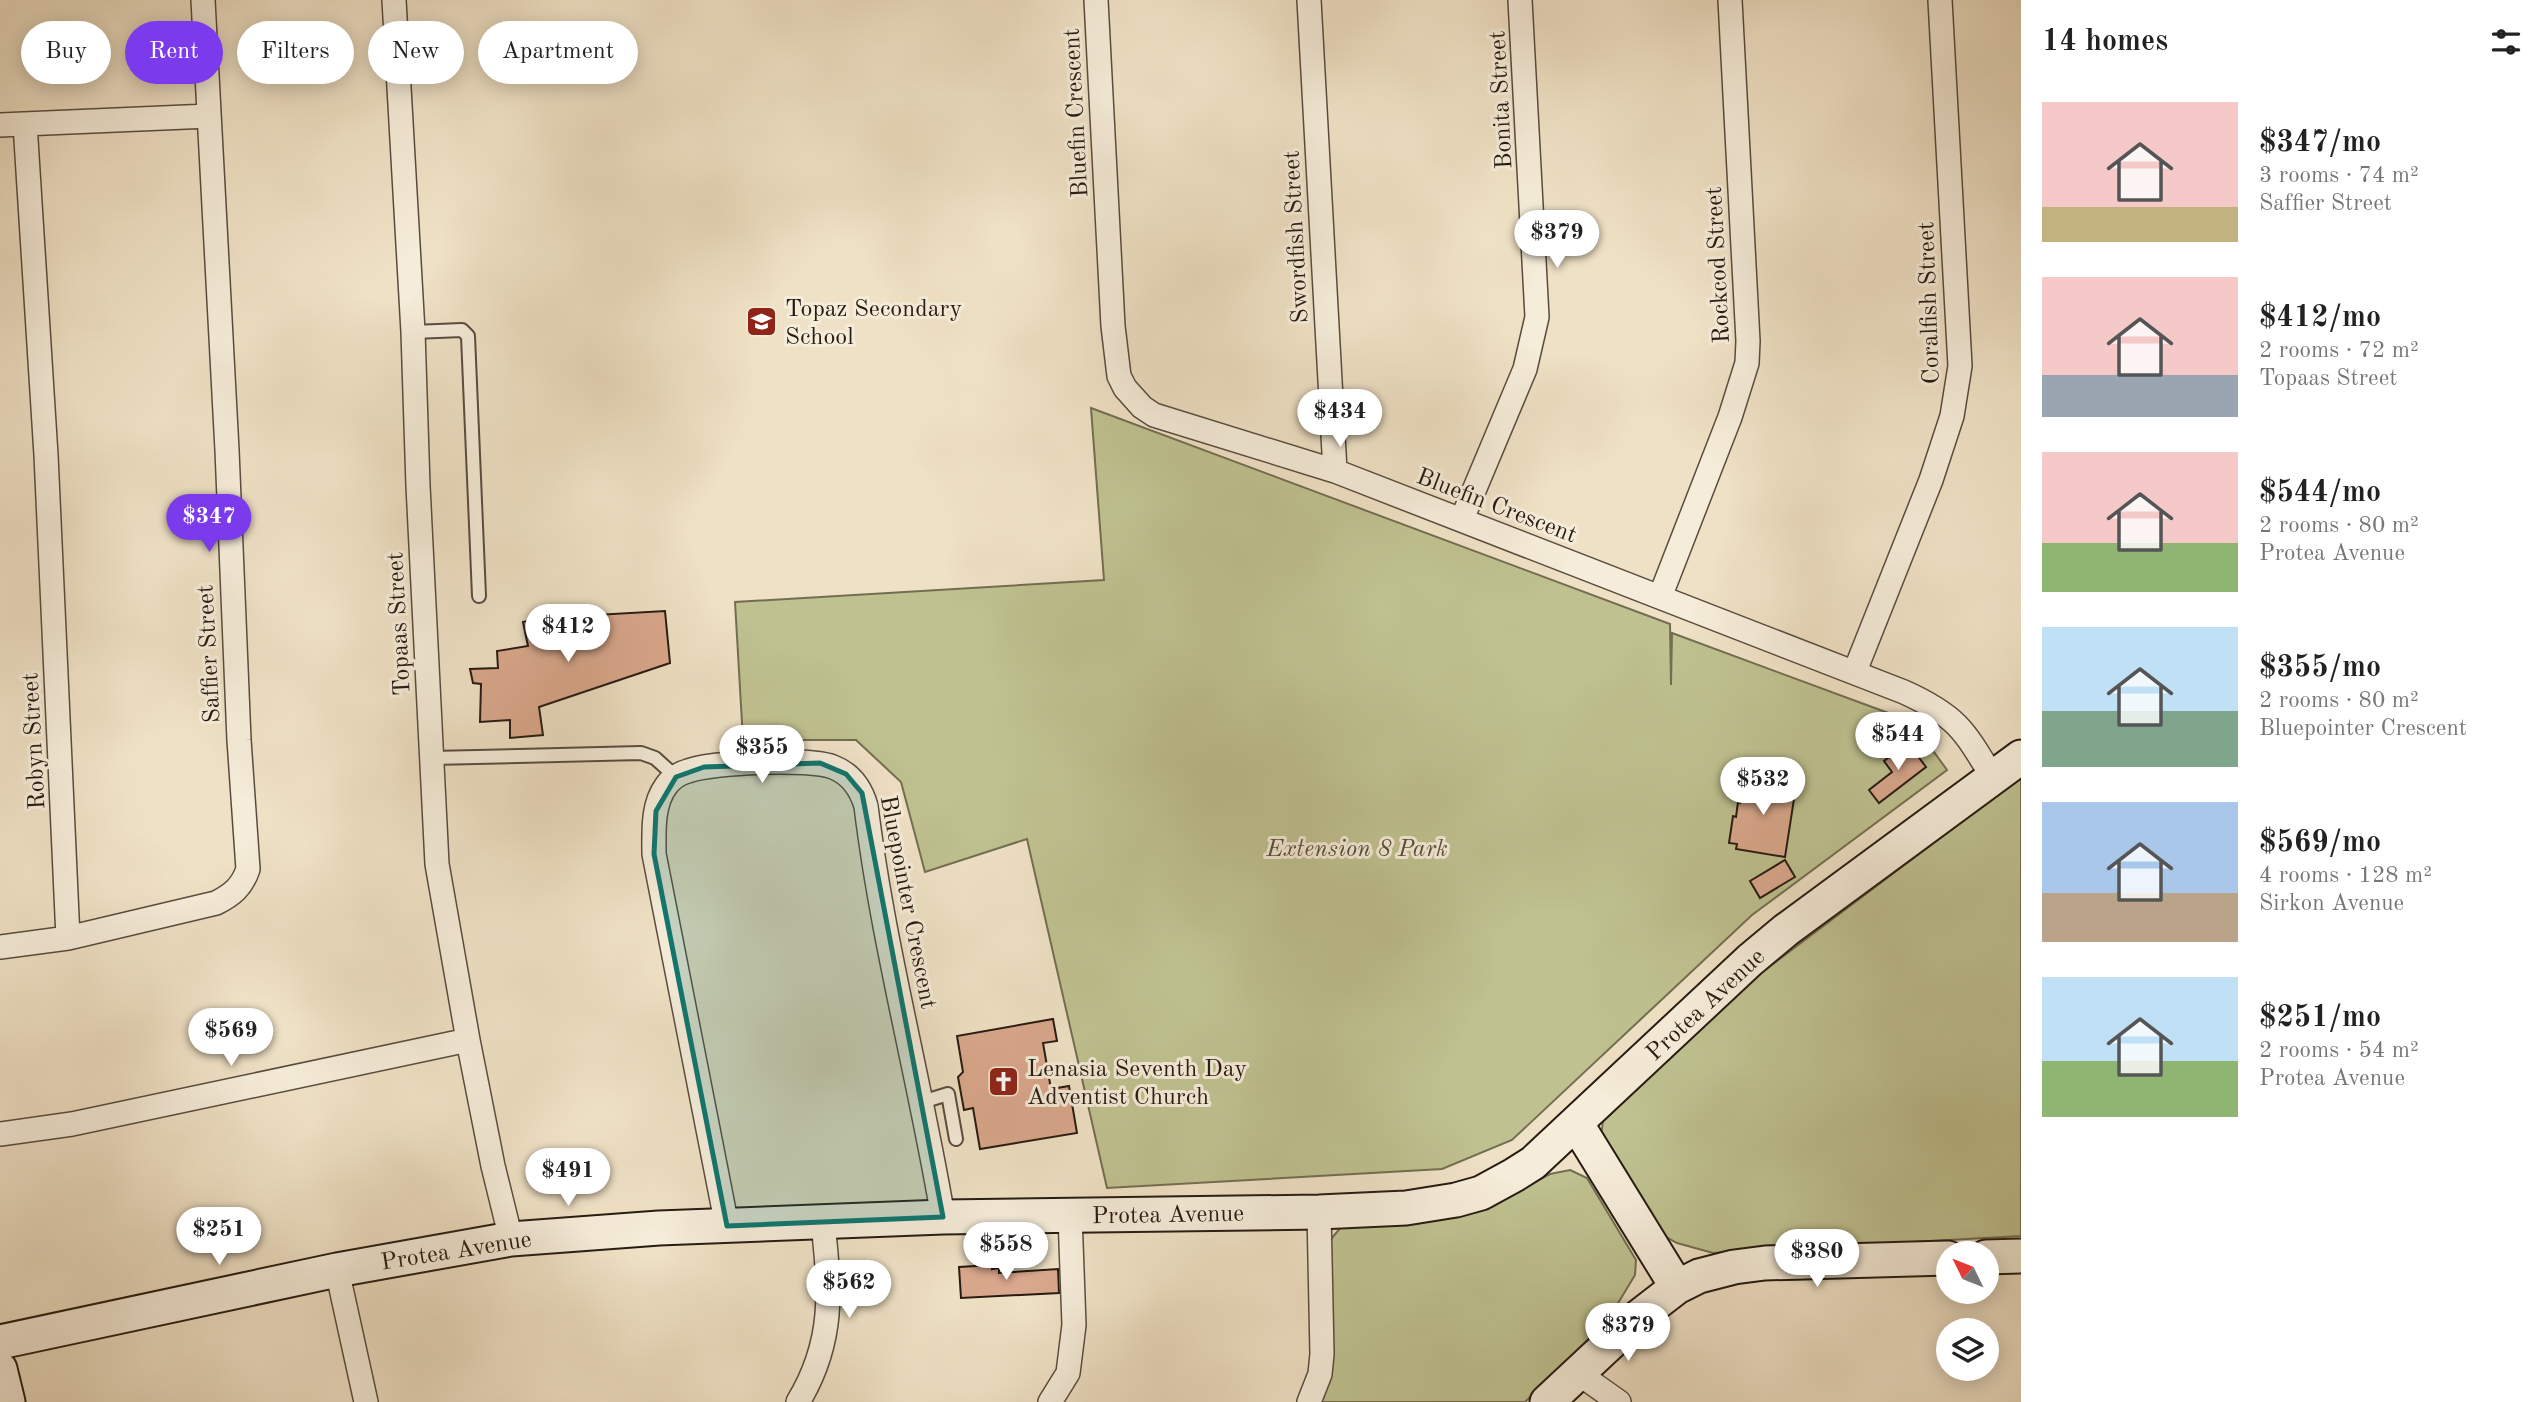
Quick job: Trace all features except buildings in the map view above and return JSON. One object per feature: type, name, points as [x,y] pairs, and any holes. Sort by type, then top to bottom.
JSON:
[{"type":"street","name":"Saffier Street","points":[[0,947],[68,938],[216,903],[241,886],[248,869],[238,727],[203,0]]},
{"type":"street","name":"Topaas Street","points":[[394,0],[440,885],[492,1166],[511,1239]]},
{"type":"street","name":"Bluefin Crescent","points":[[1096,0],[1113,326],[1119,376],[1125,388],[1142,407],[1154,415],[1335,471],[1855,671],[1920,699],[1953,719],[1969,738],[1993,778]]},
{"type":"street","name":"Swordfish Street","points":[[1309,0],[1335,471]]},
{"type":"street","name":"Bonita Street","points":[[1462,519],[1525,369],[1537,317],[1520,0]]},
{"type":"street","name":"Rockcod Street","points":[[1660,597],[1730,418],[1747,363],[1730,0]]},
{"type":"street","name":"Coralfish Street","points":[[1855,671],[1931,480],[1957,394],[1960,366],[1940,0]]},
{"type":"street","points":[[0,125],[209,116]]},
{"type":"street","name":"Robyn Street","points":[[25,124],[46,455],[68,938]]},
{"type":"street","name":"Protea Avenue","points":[[0,1342],[337,1270],[511,1239],[659,1228],[943,1217],[1319,1212],[1406,1208],[1481,1193],[1533,1163],[1750,960],[1787,930],[2021,757]]},
{"type":"street","name":"Bluepointer Crescent","points":[[676,777],[704,767],[820,763],[835,768],[856,783],[866,806],[881,903],[943,1217]]},
{"type":"street","points":[[676,777],[666,785],[656,811],[654,854],[727,1226]]},
{"type":"street","points":[[0,1134],[72,1124],[468,1040]]},
{"type":"street","points":[[1576,1124],[1677,1286]]},
{"type":"street","points":[[1309,1402],[1320,1374],[1322,1353],[1319,1212]]},
{"type":"street","points":[[1050,1402],[1068,1373],[1074,1325],[1070,1215]]},
{"type":"street","points":[[798,1402],[817,1365],[827,1331],[827,1258],[822,1223]]},
{"type":"street","points":[[1999,1257],[2021,1256]]},
{"type":"street","points":[[1547,1402],[1637,1318],[1677,1286],[1713,1272],[1755,1265],[1936,1258]]},
{"type":"street","points":[[337,1270],[366,1402]]},
{"type":"street","points":[[0,1369],[8,1402]]},
{"type":"street","points":[[1578,1373],[1619,1402]]},
{"type":"lane","points":[[413,331],[462,330],[468,336],[479,596]]},
{"type":"lane","points":[[432,758],[641,753],[649,754],[676,777]]},
{"type":"lane","points":[[922,1102],[948,1094],[956,1139]]},
{"type":"highlighted area","points":[[820,763],[846,774],[862,793],[943,1217],[727,1226],[654,854],[656,811],[676,777],[704,767]]},
{"type":"green space","name":"Extension 8 Park","points":[[1091,408],[1670,624],[1671,685],[1672,633],[1891,714],[1918,730],[1947,770],[1752,915],[1512,1140],[1442,1169],[1107,1188],[1027,839],[925,872],[901,782],[856,740],[743,740],[735,602],[1104,580]]},
{"type":"green space","points":[[2021,777],[2021,1236],[1713,1253],[1677,1243],[1659,1233],[1601,1137],[1603,1121],[1744,986]]},
{"type":"green space","points":[[1570,1170],[1587,1178],[1636,1260],[1635,1275],[1608,1320],[1525,1402],[1321,1402],[1331,1239],[1342,1226],[1410,1222],[1480,1211],[1550,1174]]},
{"type":"place","name":"Topaz Secondary School","points":[[762,322]]},
{"type":"place","name":"Lenasia Seventh Day Adventist Church","points":[[1004,1082]]}]
